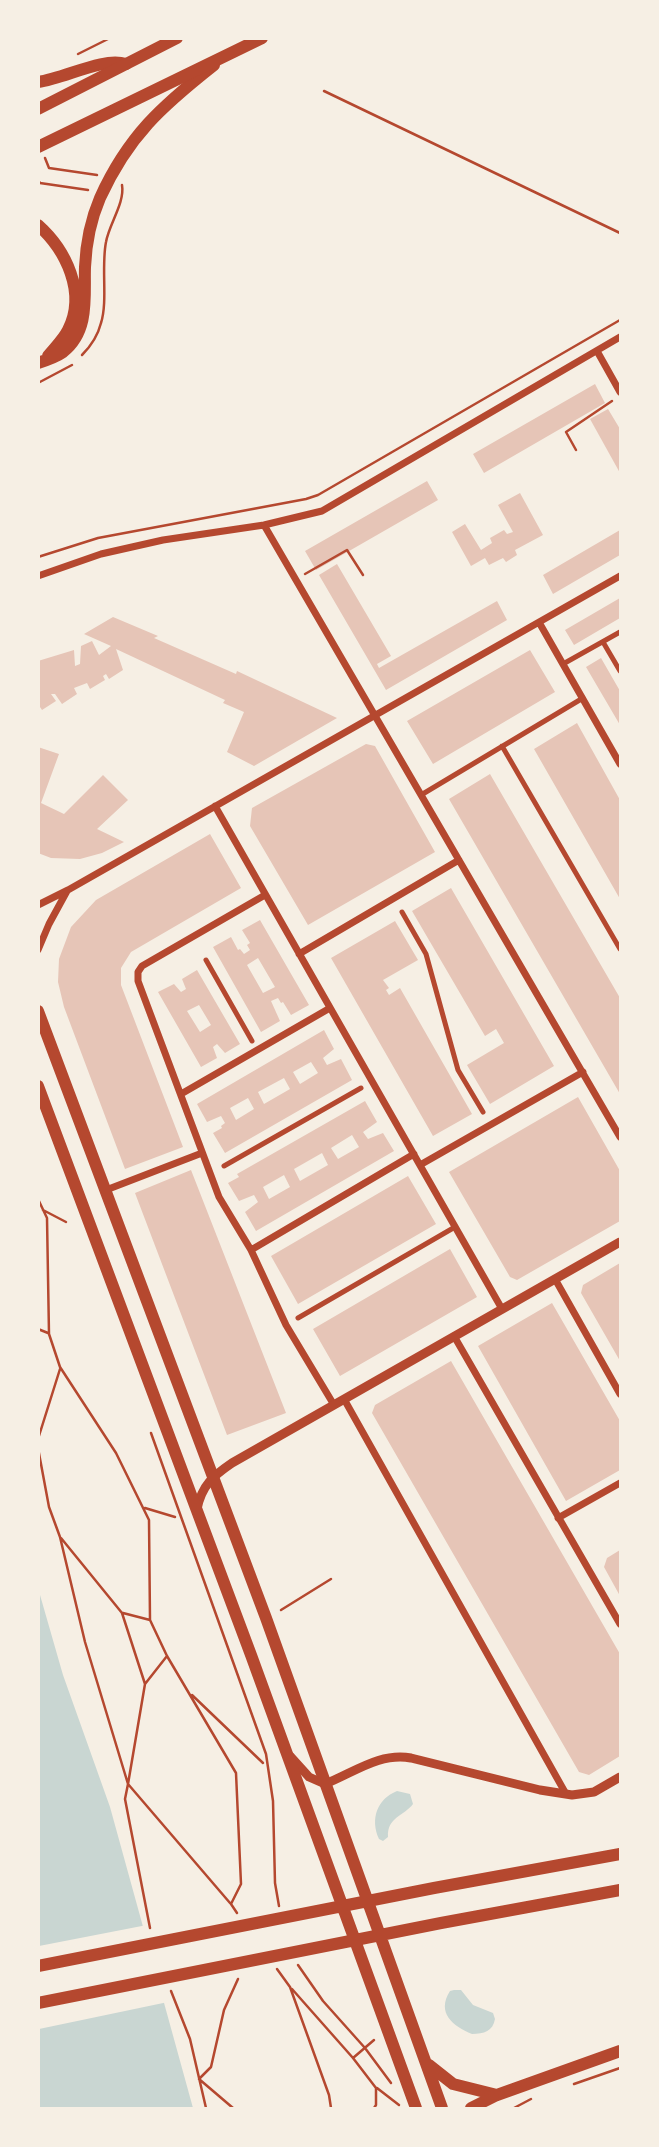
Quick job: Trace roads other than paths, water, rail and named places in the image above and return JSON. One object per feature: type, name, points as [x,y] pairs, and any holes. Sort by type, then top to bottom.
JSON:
[{"type":"main road","points":[[38,109],[177,38]]},
{"type":"main road","points":[[38,147],[262,38]]},
{"type":"main road","points":[[41,362],[63,352],[80,328],[84,316],[86,253],[93,219],[119,161],[142,128],[156,114],[220,60]]},
{"type":"main road","points":[[38,82],[79,72],[106,61],[126,64]]},
{"type":"main road","points":[[38,225],[57,245],[65,259],[72,276],[75,295],[75,309],[69,329],[41,362]]},
{"type":"main road","points":[[38,1011],[266,1618],[442,2109]]},
{"type":"main road","points":[[38,1086],[197,1508],[416,2109]]},
{"type":"main road","points":[[38,1966],[621,1854]]},
{"type":"main road","points":[[38,2003],[621,1890]]},
{"type":"main road","points":[[587,1897],[621,1900]]},
{"type":"main road","points":[[471,2109],[497,2095],[621,2051]]},
{"type":"main road","points":[[425,2062],[453,2084],[497,2095]]},
{"type":"main road","points":[[407,2086],[426,2109]]},
{"type":"main road","points":[[492,2109],[497,2095]]},
{"type":"street","points":[[38,576],[101,554],[163,540],[264,525],[322,511],[621,337]]},
{"type":"street","points":[[597,351],[621,391]]},
{"type":"street","points":[[264,525],[621,1138]]},
{"type":"street","points":[[38,905],[376,717],[621,576]]},
{"type":"street","points":[[540,624],[621,764]]},
{"type":"street","points":[[563,664],[621,632]]},
{"type":"street","points":[[603,642],[621,671]]},
{"type":"street","points":[[421,794],[583,698]]},
{"type":"street","points":[[502,746],[621,949]]},
{"type":"street","points":[[215,806],[502,1309]]},
{"type":"street","points":[[299,954],[459,860]]},
{"type":"street","points":[[38,950],[68,890]]},
{"type":"street","points":[[265,895],[142,966],[138,972],[138,981],[219,1196],[251,1250],[286,1325],[334,1405]]},
{"type":"street","points":[[402,912],[426,954],[458,1070],[483,1112]]},
{"type":"street","points":[[206,960],[252,1041]]},
{"type":"street","points":[[181,1094],[330,1008]]},
{"type":"street","points":[[420,1165],[583,1072]]},
{"type":"street","points":[[224,1166],[361,1088]]},
{"type":"street","points":[[106,1189],[202,1153]]},
{"type":"street","points":[[251,1250],[414,1154]]},
{"type":"street","points":[[298,1318],[455,1227]]},
{"type":"street","points":[[197,1508],[202,1492],[212,1477],[621,1242]]},
{"type":"street","points":[[555,1279],[621,1394]]},
{"type":"street","points":[[454,1336],[621,1625]]},
{"type":"street","points":[[344,1399],[566,1794]]},
{"type":"street","points":[[558,1518],[621,1483]]},
{"type":"street","points":[[285,1749],[309,1777],[325,1784],[380,1760],[402,1756],[566,1794],[589,1794],[621,1777]]}]
